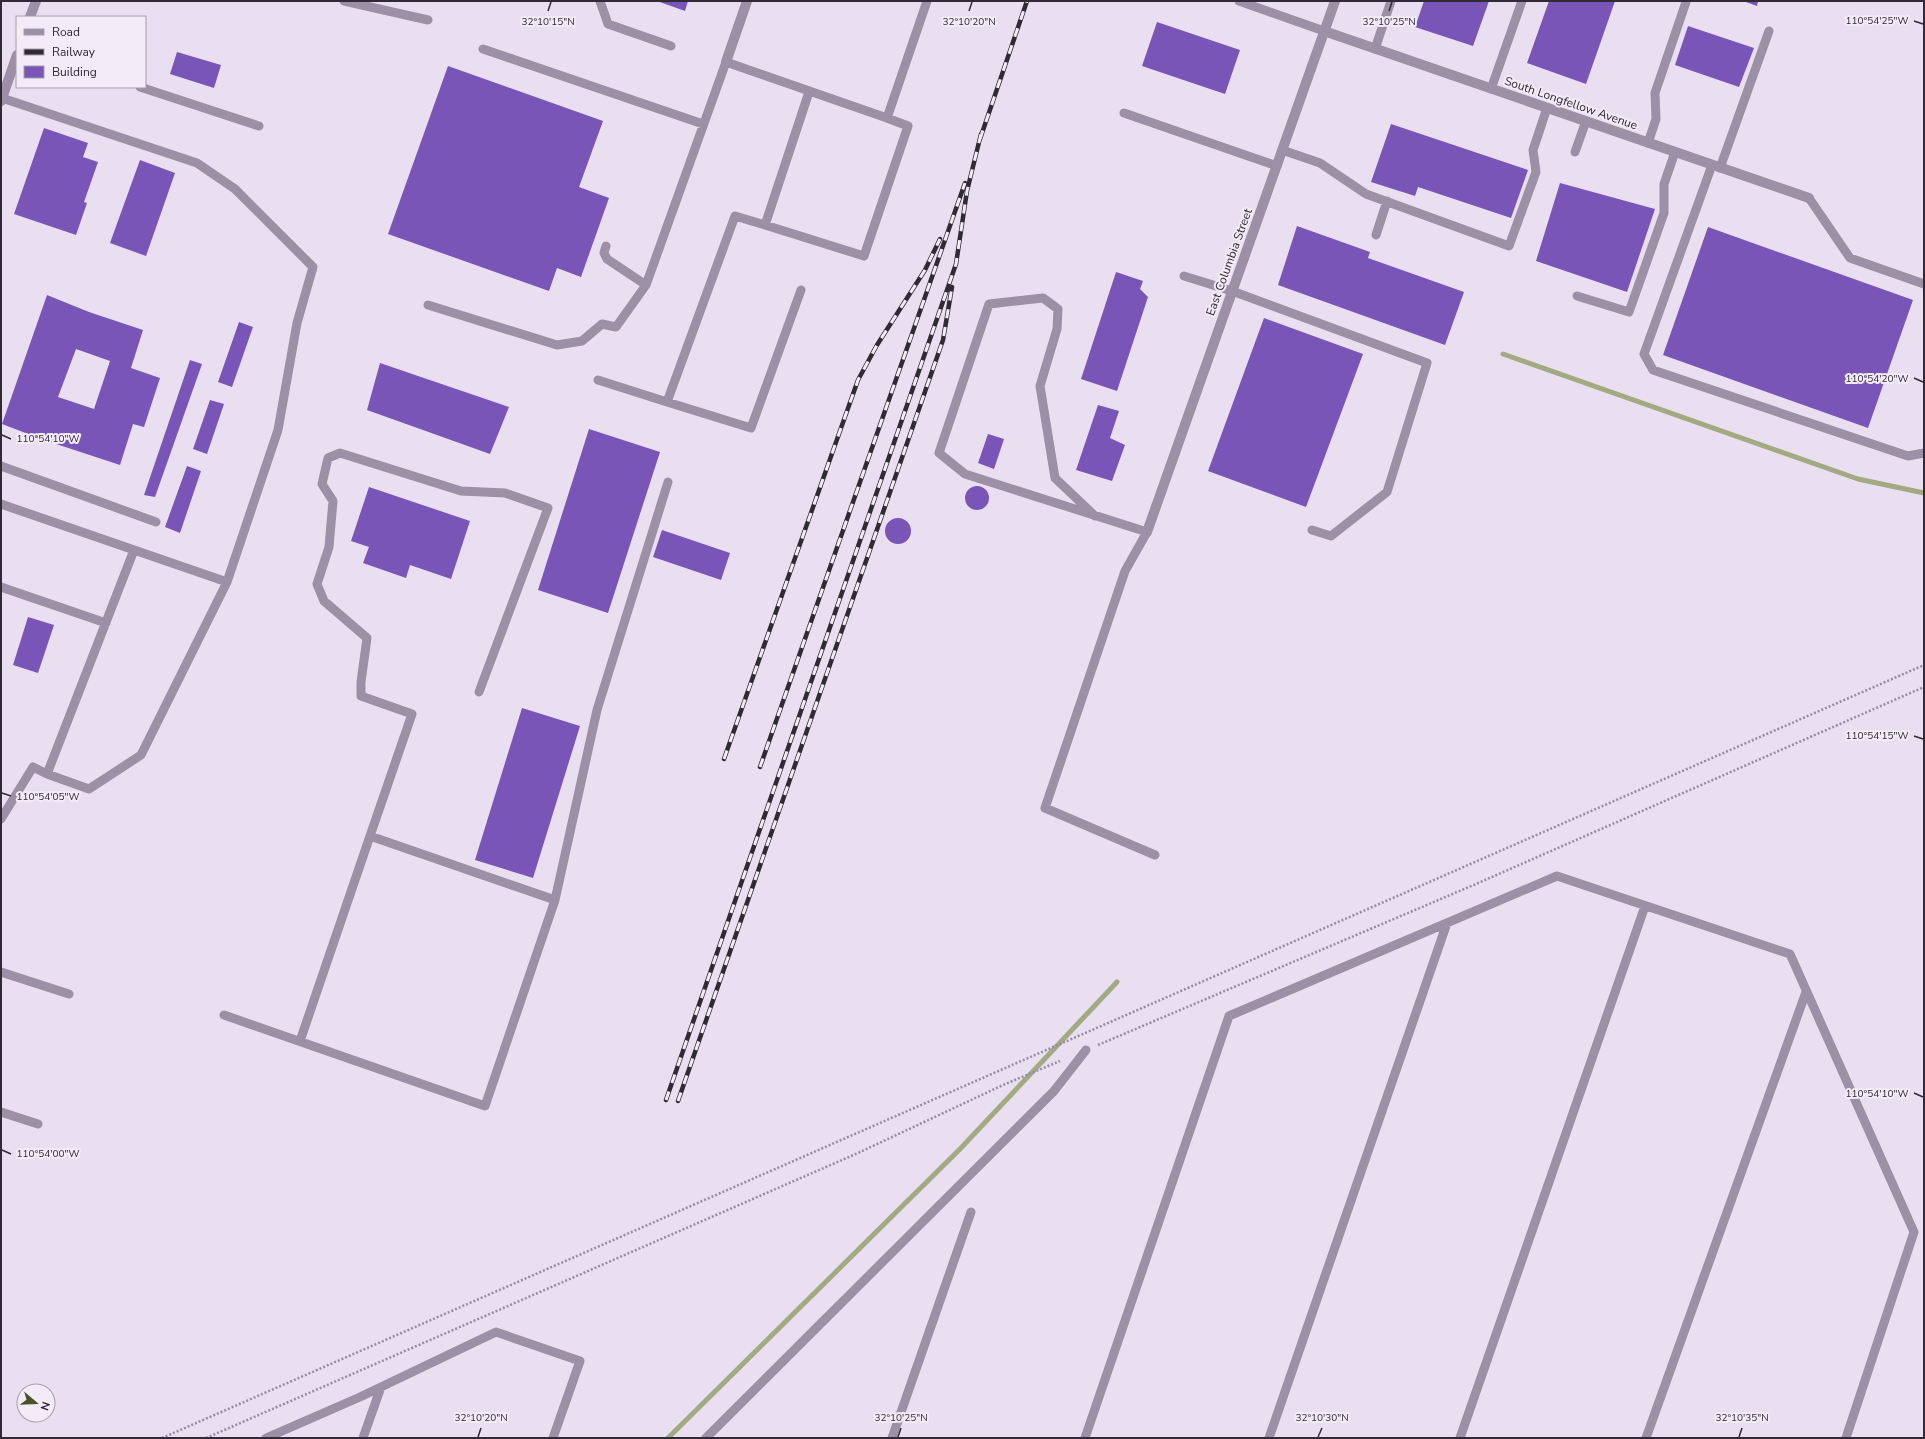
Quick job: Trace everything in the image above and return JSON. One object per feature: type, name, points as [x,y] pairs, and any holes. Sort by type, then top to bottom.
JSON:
[{"type":"street","points":[[30,16],[36,1]]},
{"type":"street","points":[[726,62],[747,1]]},
{"type":"street","name":"East Columbia Street","points":[[1146,532],[1335,1]]},
{"type":"street","name":"South Longfellow Avenue","points":[[1324,32],[1809,198]]},
{"type":"street","points":[[2,100],[16,58]]},
{"type":"lane","points":[[344,1],[428,20]]},
{"type":"lane","points":[[600,1],[608,24],[671,46]]},
{"type":"lane","points":[[887,118],[927,1]]},
{"type":"lane","points":[[1239,1],[1324,32]]},
{"type":"lane","points":[[1375,49],[1391,1]]},
{"type":"lane","points":[[1491,89],[1522,1]]},
{"type":"lane","points":[[1648,143],[1656,119],[1655,93],[1686,2]]},
{"type":"lane","points":[[1769,31],[1644,354],[1653,370],[1908,456],[1924,453]]},
{"type":"lane","points":[[483,49],[703,124]]},
{"type":"lane","points":[[428,305],[557,345],[582,341],[602,324],[616,327],[646,285],[726,62],[908,126],[864,256],[735,216],[667,402]]},
{"type":"lane","points":[[143,88],[259,126]]},
{"type":"lane","points":[[765,225],[810,92]]},
{"type":"lane","points":[[1,819],[33,767],[47,774],[89,789],[141,755],[227,582],[278,430],[297,323],[313,266],[235,189],[197,163],[2,100]]},
{"type":"lane","points":[[1282,150],[1320,163],[1366,194],[1509,246],[1536,172],[1533,150],[1547,108]]},
{"type":"lane","points":[[1124,113],[1276,166]]},
{"type":"lane","points":[[1575,152],[1586,122]]},
{"type":"lane","points":[[1577,296],[1629,312],[1664,212],[1664,184],[1675,152]]},
{"type":"lane","points":[[1809,198],[1850,258],[1924,284]]},
{"type":"lane","points":[[1376,235],[1386,201]]},
{"type":"lane","points":[[606,246],[604,253],[607,259],[646,285]]},
{"type":"lane","points":[[1184,276],[1232,291],[1427,363],[1387,492],[1331,536],[1312,530]]},
{"type":"lane","points":[[598,380],[751,428],[801,290]]},
{"type":"lane","points":[[1095,516],[1055,478],[1040,386],[1057,329],[1058,309],[1043,298],[989,304],[939,453],[965,474],[1095,516],[1146,532],[1125,571],[1045,808],[1155,855]]},
{"type":"lane","points":[[300,1041],[412,714],[361,696],[361,682],[367,638],[324,601],[317,584],[329,546],[333,501],[322,484],[328,458],[340,453],[460,491],[505,493],[548,508],[479,692]]},
{"type":"lane","points":[[1,466],[156,522]]},
{"type":"lane","points":[[224,1015],[485,1106],[554,900],[597,710],[668,482]]},
{"type":"lane","points":[[1,504],[227,582]]},
{"type":"lane","points":[[47,774],[134,550]]},
{"type":"lane","points":[[1,587],[106,623]]},
{"type":"lane","points":[[370,836],[554,900]]},
{"type":"lane","points":[[1085,1438],[1229,1016],[1557,876],[1790,954],[1914,1232],[1846,1438]]},
{"type":"lane","points":[[1460,1438],[1645,906]]},
{"type":"lane","points":[[1269,1438],[1448,923]]},
{"type":"lane","points":[[1,972],[68,994]]},
{"type":"lane","points":[[1646,1438],[1806,992]]},
{"type":"lane","points":[[706,1438],[1054,1091],[1086,1050]]},
{"type":"lane","points":[[1,1112],[38,1124]]},
{"type":"lane","points":[[892,1438],[971,1212]]},
{"type":"lane","points":[[266,1438],[381,1387],[496,1332],[580,1361],[553,1438]]},
{"type":"lane","points":[[363,1438],[381,1387]]},
{"type":"path","points":[[162,1438],[1924,665]]},
{"type":"path","points":[[1086,1050],[1476,884],[1924,687]]},
{"type":"path","points":[[206,1438],[858,1153],[1003,1085],[1065,1059]]},
{"type":"building","points":[[657,1],[688,1],[685,11]]},
{"type":"building","points":[[1424,1],[1489,1],[1473,46],[1415,27]]},
{"type":"building","points":[[1549,1],[1615,1],[1586,84],[1527,63]]},
{"type":"building","points":[[1743,1],[1758,1],[1757,6]]},
{"type":"building","points":[[1157,22],[1240,50],[1225,94],[1142,66]]},
{"type":"building","points":[[1688,26],[1754,48],[1739,87],[1675,65]]},
{"type":"building","points":[[177,52],[221,65],[214,88],[170,74]]},
{"type":"building","points":[[448,66],[603,121],[579,187],[609,198],[581,277],[557,268],[549,291],[388,234]]},
{"type":"building","points":[[1391,124],[1528,170],[1511,218],[1418,187],[1415,196],[1371,182]]},
{"type":"building","points":[[44,128],[88,143],[83,157],[98,162],[84,202],[87,203],[76,235],[14,214]]},
{"type":"building","points":[[140,160],[175,173],[146,256],[110,243]]},
{"type":"building","points":[[1560,183],[1655,209],[1627,292],[1536,261]]},
{"type":"building","points":[[1297,226],[1370,252],[1368,258],[1464,292],[1445,345],[1278,285]]},
{"type":"building","points":[[1708,227],[1913,300],[1868,428],[1663,355]]},
{"type":"building","points":[[1116,272],[1143,281],[1140,289],[1148,297],[1117,391],[1081,379]]},
{"type":"building","points":[[47,295],[89,312],[143,330],[131,368],[160,378],[144,427],[133,424],[120,465],[44,440],[2,424]],"holes":[[[76,349],[110,361],[94,409],[58,397]]]},
{"type":"building","points":[[1264,318],[1363,354],[1306,507],[1208,471]]},
{"type":"building","points":[[239,322],[253,327],[232,387],[218,382]]},
{"type":"building","points":[[190,360],[202,364],[155,497],[144,495]]},
{"type":"building","points":[[380,363],[509,407],[490,454],[367,410]]},
{"type":"building","points":[[210,400],[224,404],[207,454],[193,449]]},
{"type":"building","points":[[1098,405],[1119,411],[1110,438],[1125,445],[1112,481],[1076,470]]},
{"type":"building","points":[[589,429],[660,452],[608,613],[538,590]]},
{"type":"building","points":[[988,434],[1004,439],[994,469],[978,463]]},
{"type":"building","points":[[187,466],[201,471],[180,533],[165,527]]},
{"type":"building","points":[[972,486],[982,486],[989,493],[989,503],[982,510],[972,510],[965,503],[965,493]]},
{"type":"building","points":[[369,487],[470,521],[451,579],[410,565],[406,578],[363,563],[369,547],[351,541]]},
{"type":"building","points":[[898,518],[907,522],[911,531],[907,540],[898,544],[889,540],[885,531],[889,522]]},
{"type":"building","points":[[662,530],[730,553],[721,580],[653,557]]},
{"type":"building","points":[[28,617],[54,625],[38,673],[13,665]]},
{"type":"building","points":[[522,708],[580,726],[533,878],[475,860]]},
{"type":"waterway","points":[[1503,354],[1858,479],[1924,493]]},
{"type":"waterway","points":[[668,1438],[960,1149],[1117,982]]},
{"type":"railway","points":[[980,139],[1027,1]]},
{"type":"railway","points":[[666,1100],[956,264],[967,191],[981,134]]},
{"type":"railway","points":[[760,767],[965,183]]},
{"type":"railway","points":[[724,759],[858,380],[877,345],[925,270],[940,239]]},
{"type":"railway","points":[[678,1101],[943,340],[952,287]]}]
